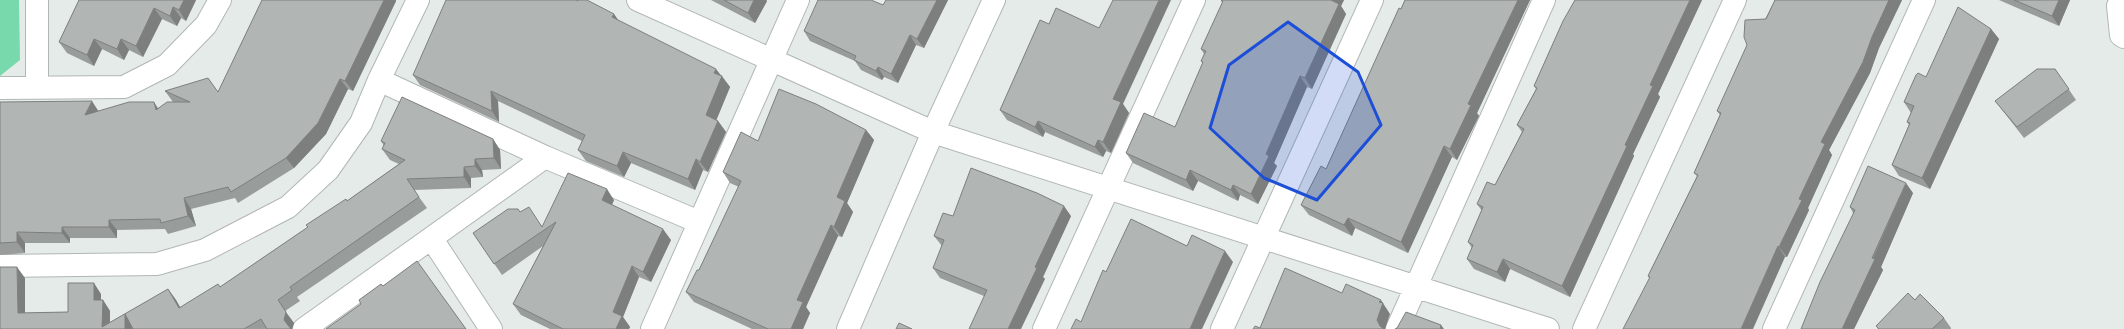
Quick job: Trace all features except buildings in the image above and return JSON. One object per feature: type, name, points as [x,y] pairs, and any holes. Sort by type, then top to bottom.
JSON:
[{"type":"street","points":[[37,0],[37,87]]},
{"type":"street","points":[[0,88],[124,87],[167,65],[206,25],[220,0]]},
{"type":"street","points":[[0,266],[157,264],[205,250],[288,207],[328,170],[361,123],[379,80],[418,0]]},
{"type":"street","points":[[638,0],[933,132],[1548,329]]},
{"type":"street","points":[[652,329],[798,0]]},
{"type":"street","points":[[848,329],[933,132],[994,0]]},
{"type":"street","points":[[1044,329],[1194,0]]},
{"type":"street","points":[[1222,329],[1372,0]]},
{"type":"street","points":[[1397,329],[1544,0]]},
{"type":"street","points":[[1584,329],[1735,0]]},
{"type":"street","points":[[1774,329],[1924,0]]},
{"type":"street","points":[[2124,2],[2118,6],[2121,35],[2124,38]]},
{"type":"street","points":[[379,80],[545,157],[699,222]]},
{"type":"street","points":[[304,329],[545,157]]},
{"type":"street","points":[[432,239],[491,329]]},
{"type":"highlighted area","points":[[1288,22],[1358,72],[1381,125],[1317,200],[1264,178],[1210,128],[1229,65]]},
{"type":"green space","points":[[0,0],[19,0],[20,60],[0,76]]}]
